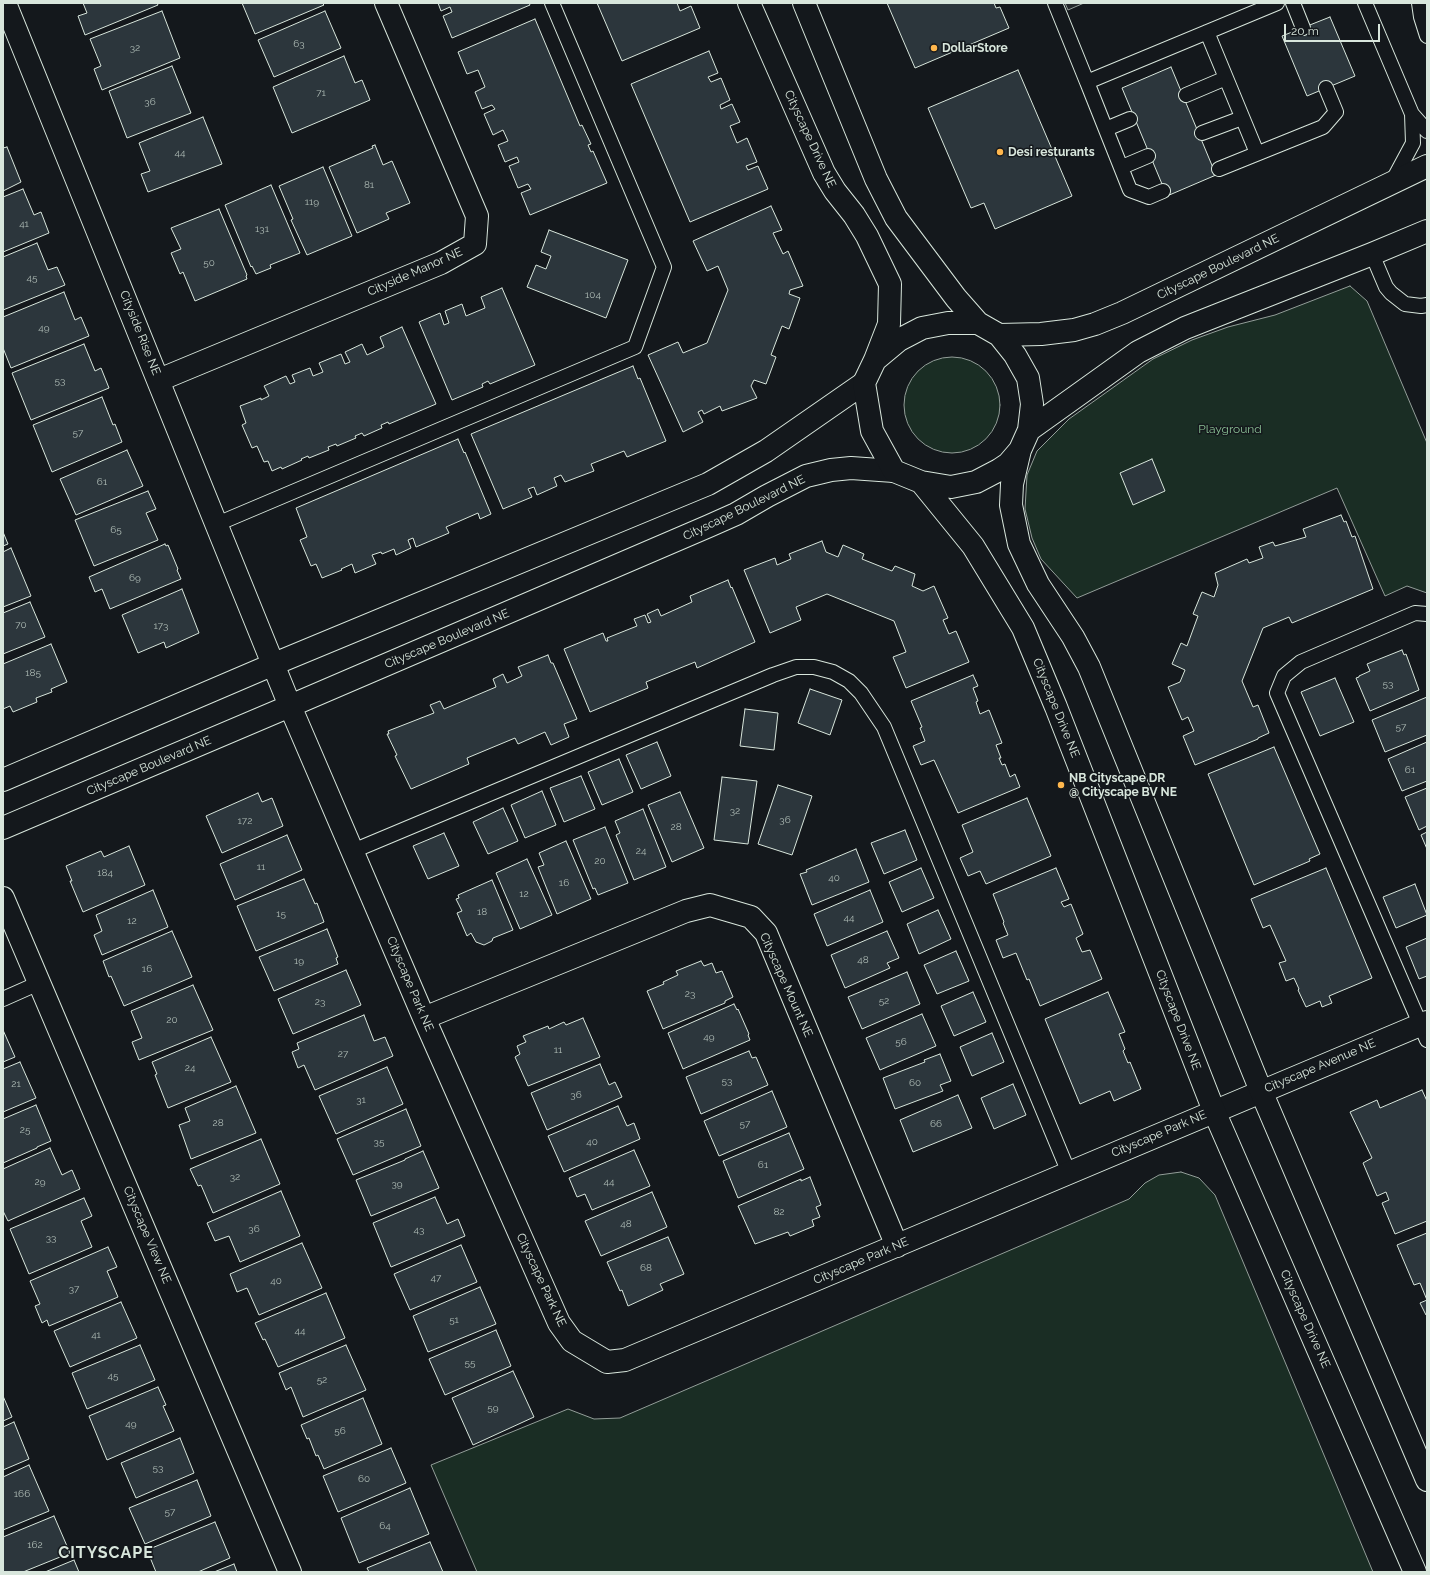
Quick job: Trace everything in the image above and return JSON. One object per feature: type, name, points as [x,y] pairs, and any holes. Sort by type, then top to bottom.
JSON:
[{"type":"street","name":"Cityside Rise NE","points":[[6,3],[274,664]]},
{"type":"street","name":"Cityside Manor NE","points":[[159,380],[441,262],[475,244],[477,216],[386,3]]},
{"type":"street","name":"Cityscape Drive NE","points":[[749,3],[824,173],[867,236],[890,284],[889,324],[864,383]]},
{"type":"street","points":[[804,3],[876,178],[896,218],[956,298],[978,323],[999,335],[1015,355],[1028,378],[1032,404],[1029,430],[1020,450],[1012,484],[1011,505],[1019,544],[1038,584],[1074,637],[1089,667],[1261,1091],[1427,1480]]},
{"type":"street","name":"Cityscape Boulevard NE","points":[[999,335],[1041,334],[1074,330],[1095,324],[1122,313],[1427,166]]},
{"type":"street","points":[[1029,430],[1132,356],[1151,345],[1185,328],[1427,231]]},
{"type":"street","points":[[875,360],[899,340],[922,328],[948,323],[978,323]]},
{"type":"street","points":[[3,780],[274,664],[708,484],[766,451],[864,383],[872,431],[894,471]]},
{"type":"street","name":"Cityscape Boulevard NE","points":[[3,828],[709,526],[736,514],[806,476],[831,470],[851,468],[894,471],[921,482],[951,487],[976,482],[999,470],[1008,464],[1020,450]]},
{"type":"street","name":"Cityscape Drive NE","points":[[921,482],[973,546],[1023,628],[1214,1111],[1415,1572]]},
{"type":"street","name":"Cityscape Park NE","points":[[274,664],[290,706],[424,1018],[559,1323],[572,1341],[607,1362],[625,1360],[1214,1111]]},
{"type":"street","name":"Cityscape View NE","points":[[3,898],[290,1572]]},
{"type":"street","name":"Cityscape Mount NE","points":[[424,1018],[686,911],[710,906],[751,917],[766,934],[897,1246]]},
{"type":"street","name":"Cityscape Avenue NE","points":[[1214,1111],[1261,1091],[1425,1029]]},
{"type":"lane","points":[[217,524],[635,347],[664,267],[552,3]]},
{"type":"lane","points":[[1055,3],[1122,166],[1130,190],[1149,197],[1163,191]]},
{"type":"lane","points":[[1087,82],[1277,3]]},
{"type":"lane","points":[[1293,3],[1302,28]]},
{"type":"lane","points":[[1365,3],[1412,114],[1427,131]]},
{"type":"lane","points":[[1419,3],[1421,17],[1427,36]]},
{"type":"lane","points":[[1207,32],[1257,153]]},
{"type":"lane","points":[[1186,95],[1226,78]]},
{"type":"lane","points":[[1219,169],[1323,126],[1336,112],[1326,88]]},
{"type":"lane","points":[[1392,182],[1413,143],[1412,114]]},
{"type":"lane","points":[[1202,133],[1242,118]]},
{"type":"lane","points":[[1106,129],[1130,119]]},
{"type":"lane","points":[[1122,166],[1148,156]]},
{"type":"lane","points":[[1372,254],[1386,287],[1391,293],[1405,304],[1427,306]]},
{"type":"lane","points":[[1425,1029],[1277,693],[1284,676],[1301,662],[1415,613],[1427,614]]},
{"type":"lane","points":[[353,851],[773,675],[796,667],[814,667],[833,672],[849,681],[861,693],[884,727],[1068,1173]]},
{"type":"lane","points":[[3,998],[39,983]]},
{"type":"green space","name":"Playground","points":[[1350,286],[1367,301],[1427,443],[1427,593],[1407,586],[1385,596],[1337,488],[1077,598],[1041,559],[1032,538],[1025,509],[1027,475],[1037,451],[1069,419],[1153,359],[1192,340],[1228,327],[1275,315]]},
{"type":"green space","points":[[952,357],[970,361],[986,371],[996,387],[1000,405],[996,423],[986,439],[970,449],[952,453],[934,449],[918,439],[908,423],[904,405],[908,387],[918,371],[934,361]]},
{"type":"green space","points":[[1181,1172],[1199,1178],[1215,1195],[1373,1572],[477,1572],[431,1465],[568,1409],[594,1419],[620,1418],[1129,1199],[1145,1183],[1159,1175]]},
{"type":"shaded area","points":[[1065,3],[1084,3],[1068,10]]},
{"type":"building","points":[[83,3],[157,3],[158,5],[85,35],[78,16],[87,13]]},
{"type":"building","points":[[242,3],[322,3],[324,5],[255,34]]},
{"type":"building","points":[[438,3],[529,3],[530,5],[452,38],[443,16],[452,12],[450,7],[441,11]]},
{"type":"building","points":[[597,3],[677,3],[680,11],[691,6],[700,28],[622,61]]},
{"type":"building","name":"DollarStore","points":[[887,3],[994,3],[996,8],[1000,7],[1009,28],[915,68]]},
{"type":"building","points":[[162,11],[180,58],[102,90],[94,69],[101,66],[90,39]]},
{"type":"building","points":[[325,11],[341,48],[274,77],[258,40]]},
{"type":"building","points":[[1330,17],[1355,76],[1307,96],[1282,36]]},
{"type":"building","points":[[535,19],[580,126],[582,125],[591,144],[588,145],[591,152],[593,151],[607,183],[530,215],[521,193],[531,189],[528,184],[518,188],[509,166],[519,162],[517,157],[505,162],[498,145],[508,141],[503,130],[493,135],[484,114],[495,109],[492,105],[482,109],[475,92],[485,87],[478,70],[467,74],[458,52]]},
{"type":"building","points":[[709,51],[718,73],[708,77],[711,82],[721,78],[730,100],[720,105],[721,109],[732,104],[740,122],[730,126],[737,143],[747,138],[757,162],[746,166],[748,170],[758,166],[768,189],[690,222],[631,84]]},
{"type":"building","points":[[344,56],[355,83],[362,80],[370,100],[292,133],[273,87]]},
{"type":"building","points":[[172,66],[191,113],[127,138],[109,91]]},
{"type":"building","points":[[1171,67],[1216,175],[1167,196],[1122,88]]},
{"type":"building","name":"Desi resturants","points":[[1018,70],[1072,196],[995,229],[984,203],[971,208],[928,108]]},
{"type":"building","points":[[203,117],[222,164],[148,192],[141,174],[150,171],[139,143]]},
{"type":"building","points":[[375,145],[383,165],[392,161],[410,203],[386,213],[389,219],[357,233],[329,167],[373,148],[372,146]]},
{"type":"building","points":[[7,147],[21,182],[3,191],[3,148]]},
{"type":"building","points":[[323,167],[352,236],[307,255],[291,220],[293,219],[279,186]]},
{"type":"building","points":[[271,185],[300,253],[270,265],[271,268],[256,274],[252,266],[251,267],[225,205]]},
{"type":"building","points":[[23,189],[34,215],[41,212],[49,233],[3,252],[3,197]]},
{"type":"building","points":[[771,206],[782,230],[773,233],[783,254],[788,251],[803,286],[790,290],[789,294],[800,298],[789,329],[782,326],[771,355],[776,357],[766,384],[754,380],[751,386],[757,398],[722,411],[720,406],[704,414],[702,410],[698,412],[703,422],[683,432],[648,355],[678,342],[683,353],[707,343],[728,290],[718,266],[707,271],[693,241]]},
{"type":"building","points":[[219,209],[247,275],[247,279],[195,301],[183,272],[180,274],[171,253],[181,249],[171,228]]},
{"type":"building","points":[[549,230],[628,260],[606,318],[527,287],[536,265],[546,269],[551,256],[541,252]]},
{"type":"building","points":[[37,243],[48,270],[57,267],[65,285],[3,310],[3,257]]},
{"type":"building","points":[[502,288],[535,365],[490,384],[488,381],[482,384],[483,387],[452,400],[419,322],[440,313],[444,325],[449,323],[445,311],[462,304],[466,316],[485,308],[481,297]]},
{"type":"building","points":[[64,292],[75,320],[81,317],[89,336],[11,368],[3,348],[3,317]]},
{"type":"building","points":[[402,327],[436,404],[389,424],[388,422],[381,425],[382,428],[364,436],[362,433],[355,436],[356,438],[337,446],[336,444],[328,447],[329,450],[309,458],[308,456],[282,469],[281,467],[272,471],[268,461],[264,462],[257,446],[252,448],[242,425],[246,423],[240,406],[269,396],[264,386],[286,376],[290,384],[295,382],[292,375],[310,368],[313,376],[323,372],[319,363],[341,354],[345,364],[350,362],[345,352],[362,344],[367,355],[384,347],[380,337]]},
{"type":"building","points":[[84,344],[95,371],[101,368],[109,388],[31,420],[12,373]]},
{"type":"building","points":[[633,366],[638,379],[640,378],[666,441],[627,457],[624,451],[591,464],[594,471],[565,482],[561,475],[554,478],[557,486],[537,495],[534,487],[528,489],[532,497],[503,509],[471,434]]},
{"type":"building","points":[[102,397],[113,425],[115,424],[122,442],[52,472],[33,425]]},
{"type":"building","points":[[458,439],[491,514],[480,519],[478,513],[446,527],[449,533],[416,547],[413,538],[408,540],[411,548],[396,555],[394,549],[382,554],[381,552],[372,555],[376,564],[355,573],[352,564],[341,569],[342,570],[322,578],[316,564],[311,566],[300,540],[307,537],[296,508]]},
{"type":"building","points":[[127,450],[143,486],[76,515],[60,479]]},
{"type":"building","points":[[1152,459],[1165,491],[1133,505],[1120,473]]},
{"type":"building","points":[[148,491],[156,509],[146,513],[158,540],[94,566],[75,520]]},
{"type":"building","points":[[1341,515],[1344,522],[1346,521],[1352,537],[1355,536],[1373,589],[1292,623],[1289,617],[1263,628],[1242,681],[1253,707],[1258,705],[1269,733],[1195,765],[1183,736],[1194,731],[1188,717],[1182,720],[1168,687],[1180,682],[1185,670],[1172,664],[1181,643],[1187,646],[1198,616],[1193,614],[1202,592],[1214,597],[1218,585],[1215,573],[1247,559],[1249,563],[1263,558],[1259,547],[1273,542],[1275,546],[1306,537],[1303,529]]},
{"type":"building","points":[[3,532],[8,544],[3,546]]},
{"type":"building","points":[[822,541],[826,552],[838,557],[843,545],[864,554],[862,559],[892,571],[895,566],[915,574],[912,586],[923,591],[934,586],[948,618],[943,620],[949,634],[956,631],[969,662],[906,688],[893,657],[906,652],[894,621],[827,594],[796,607],[801,620],[770,633],[744,570],[775,558],[777,565],[791,559],[789,554]]},
{"type":"building","points":[[165,544],[166,546],[168,545],[181,579],[110,609],[102,589],[95,592],[89,577]]},
{"type":"building","points":[[11,548],[31,596],[3,607],[3,552]]},
{"type":"building","points":[[728,580],[755,642],[697,668],[695,662],[646,682],[648,688],[590,712],[564,649],[603,633],[606,641],[608,641],[607,638],[637,626],[634,619],[645,615],[648,623],[651,622],[647,614],[658,609],[661,616],[692,602],[690,596]]},
{"type":"building","points":[[182,589],[199,633],[166,648],[164,642],[138,653],[122,615]]},
{"type":"building","points":[[30,602],[45,637],[3,654],[3,613]]},
{"type":"building","points":[[51,644],[67,682],[51,689],[52,692],[36,698],[37,702],[13,712],[10,706],[3,709],[3,664]]},
{"type":"building","points":[[1402,650],[1404,655],[1406,654],[1419,690],[1370,711],[1356,678],[1370,671],[1367,664]]},
{"type":"building","points":[[548,655],[551,663],[553,663],[577,719],[564,724],[569,737],[551,745],[545,732],[518,744],[515,738],[467,758],[469,764],[411,789],[395,756],[397,755],[387,734],[389,734],[388,731],[434,713],[430,705],[440,701],[444,709],[496,687],[493,679],[503,674],[507,683],[522,676],[518,667]]},
{"type":"building","points":[[973,675],[978,686],[973,688],[978,701],[976,702],[980,714],[989,710],[1002,743],[996,745],[1001,758],[999,758],[1002,765],[1005,764],[1010,777],[1015,774],[1020,787],[958,813],[934,760],[921,765],[913,746],[925,741],[920,728],[922,727],[911,701]]},
{"type":"building","points":[[1335,678],[1354,722],[1320,736],[1301,692]]},
{"type":"building","points":[[810,689],[842,700],[830,735],[798,723]]},
{"type":"building","points":[[1427,697],[1427,735],[1385,752],[1372,720]]},
{"type":"building","points":[[745,709],[778,713],[774,750],[740,746]]},
{"type":"building","points":[[657,742],[671,776],[641,789],[626,755]]},
{"type":"building","points":[[1427,742],[1427,781],[1402,791],[1388,759]]},
{"type":"building","points":[[1274,747],[1320,854],[1309,859],[1310,861],[1254,885],[1208,774]]},
{"type":"building","points":[[619,759],[633,792],[602,805],[588,772]]},
{"type":"building","points":[[581,776],[595,809],[564,822],[550,788]]},
{"type":"building","points":[[722,777],[757,781],[748,844],[714,840]]},
{"type":"building","points":[[778,785],[812,796],[792,855],[758,844]]},
{"type":"building","points":[[1427,788],[1427,826],[1419,830],[1405,797]]},
{"type":"building","points":[[542,791],[556,825],[525,838],[511,805]]},
{"type":"building","points":[[680,792],[704,848],[672,862],[648,805]]},
{"type":"building","points":[[258,793],[262,802],[272,798],[283,826],[222,853],[206,816]]},
{"type":"building","points":[[1027,798],[1051,856],[986,884],[980,871],[968,876],[960,858],[973,852],[962,825]]},
{"type":"building","points":[[503,808],[518,841],[488,854],[473,822]]},
{"type":"building","points":[[643,809],[666,867],[634,880],[616,835],[620,833],[615,821]]},
{"type":"building","points":[[605,827],[628,883],[598,895],[595,888],[593,889],[573,840]]},
{"type":"building","points":[[905,830],[917,860],[884,874],[871,843]]},
{"type":"building","points":[[1427,832],[1427,849],[1421,835]]},
{"type":"building","points":[[444,833],[459,866],[428,879],[413,846]]},
{"type":"building","points":[[287,835],[302,870],[235,900],[220,864]]},
{"type":"building","points":[[566,841],[591,899],[557,914],[538,867],[544,865],[539,853]]},
{"type":"building","points":[[129,846],[145,885],[83,912],[70,881],[72,881],[66,866],[101,851],[104,857]]},
{"type":"building","points":[[856,849],[869,882],[812,905],[800,874],[807,872],[806,870]]},
{"type":"building","points":[[527,859],[552,915],[520,929],[496,873]]},
{"type":"building","points":[[921,868],[934,898],[902,912],[889,882]]},
{"type":"building","points":[[1056,868],[1069,899],[1061,902],[1064,907],[1071,904],[1083,934],[1076,938],[1082,952],[1090,950],[1102,979],[1040,1006],[1016,953],[1003,958],[996,940],[1008,935],[993,894]]},
{"type":"building","points":[[1326,868],[1372,978],[1329,996],[1332,1003],[1322,1007],[1320,1001],[1306,1007],[1294,978],[1286,981],[1279,963],[1286,961],[1270,925],[1263,928],[1251,899]]},
{"type":"building","points":[[304,879],[315,904],[317,903],[324,922],[256,951],[237,906]]},
{"type":"building","points":[[492,880],[513,930],[493,938],[492,941],[484,945],[476,942],[471,933],[467,936],[457,913],[462,911],[456,899],[459,898],[458,895]]},
{"type":"building","points":[[1415,884],[1427,915],[1396,928],[1383,897]]},
{"type":"building","points":[[153,890],[168,927],[102,955],[94,935],[102,931],[96,915]]},
{"type":"building","points":[[870,890],[883,922],[827,946],[814,914]]},
{"type":"building","points":[[938,910],[951,939],[919,954],[907,924]]},
{"type":"building","points":[[327,929],[338,957],[336,958],[338,964],[274,991],[259,957]]},
{"type":"building","points":[[172,931],[192,977],[124,1006],[111,976],[109,977],[103,961]]},
{"type":"building","points":[[887,931],[899,958],[887,963],[890,968],[845,988],[831,955]]},
{"type":"building","points":[[1427,938],[1427,976],[1419,979],[1406,947]]},
{"type":"building","points":[[956,951],[969,981],[937,994],[924,965]]},
{"type":"building","points":[[701,961],[704,966],[712,963],[716,973],[722,971],[733,997],[725,1001],[725,1003],[663,1029],[647,991],[664,984],[663,982],[678,975],[676,971]]},
{"type":"building","points":[[346,970],[361,1005],[293,1034],[278,999]]},
{"type":"building","points":[[907,972],[920,1004],[862,1029],[848,997]]},
{"type":"building","points":[[193,985],[213,1030],[139,1060],[132,1042],[142,1038],[131,1011]]},
{"type":"building","points":[[973,992],[986,1022],[954,1036],[941,1006]]},
{"type":"building","points":[[1108,992],[1125,1032],[1119,1034],[1125,1049],[1123,1051],[1128,1063],[1130,1062],[1141,1089],[1114,1101],[1110,1091],[1080,1104],[1045,1019]]},
{"type":"building","points":[[734,1004],[737,1010],[738,1009],[749,1034],[750,1040],[683,1069],[668,1033]]},
{"type":"building","points":[[922,1014],[936,1046],[880,1070],[866,1038]]},
{"type":"building","points":[[364,1015],[374,1041],[385,1037],[393,1056],[315,1090],[304,1065],[298,1068],[292,1052],[299,1049],[297,1043]]},
{"type":"building","points":[[583,1018],[600,1057],[528,1086],[515,1057],[520,1054],[517,1046],[526,1042],[523,1036],[548,1026],[549,1029],[564,1022],[566,1025]]},
{"type":"building","points":[[3,1030],[15,1057],[3,1062]]},
{"type":"building","points":[[992,1033],[1004,1062],[972,1076],[960,1047]]},
{"type":"building","points":[[211,1037],[231,1082],[168,1108],[155,1075],[157,1074],[152,1062]]},
{"type":"building","points":[[749,1051],[752,1058],[756,1057],[768,1085],[701,1114],[686,1077]]},
{"type":"building","points":[[940,1054],[951,1081],[940,1085],[943,1091],[895,1109],[883,1078],[925,1062],[924,1060]]},
{"type":"building","points":[[20,1062],[36,1098],[3,1112],[3,1069]]},
{"type":"building","points":[[600,1064],[609,1085],[615,1082],[622,1097],[547,1130],[531,1093]]},
{"type":"building","points":[[387,1067],[403,1104],[336,1134],[319,1096]]},
{"type":"building","points":[[1013,1084],[1026,1115],[994,1129],[981,1098]]},
{"type":"building","points":[[236,1086],[256,1133],[191,1159],[179,1125],[190,1121],[185,1108]]},
{"type":"building","points":[[1422,1090],[1427,1101],[1427,1221],[1395,1234],[1382,1203],[1389,1200],[1386,1192],[1377,1196],[1363,1163],[1372,1158],[1350,1112],[1377,1100],[1380,1108]]},
{"type":"building","points":[[772,1091],[787,1127],[719,1156],[704,1121]]},
{"type":"building","points":[[958,1095],[972,1128],[913,1152],[900,1120]]},
{"type":"building","points":[[36,1105],[51,1141],[3,1163],[3,1119]]},
{"type":"building","points":[[618,1106],[627,1126],[634,1123],[640,1139],[564,1172],[548,1136]]},
{"type":"building","points":[[406,1109],[421,1146],[353,1175],[337,1139]]},
{"type":"building","points":[[789,1133],[804,1169],[738,1198],[723,1161]]},
{"type":"building","points":[[261,1139],[280,1184],[213,1213],[201,1185],[198,1186],[190,1169]]},
{"type":"building","points":[[50,1148],[62,1175],[72,1170],[80,1189],[8,1221],[3,1211],[3,1169]]},
{"type":"building","points":[[634,1150],[650,1186],[592,1210],[585,1194],[577,1197],[569,1178]]},
{"type":"building","points":[[423,1151],[439,1188],[371,1216],[356,1180]]},
{"type":"building","points":[[810,1177],[821,1205],[816,1207],[820,1217],[812,1220],[814,1226],[790,1236],[788,1232],[755,1244],[738,1206],[801,1179],[801,1181]]},
{"type":"building","points":[[281,1191],[300,1236],[240,1262],[229,1236],[215,1241],[207,1223]]},
{"type":"building","points":[[652,1192],[667,1227],[601,1256],[585,1221]]},
{"type":"building","points":[[435,1197],[447,1224],[458,1219],[465,1236],[391,1267],[373,1223]]},
{"type":"building","points":[[84,1198],[92,1216],[81,1221],[92,1247],[29,1274],[10,1229]]},
{"type":"building","points":[[1427,1233],[1427,1300],[1420,1283],[1414,1285],[1397,1245]]},
{"type":"building","points":[[668,1237],[684,1274],[660,1284],[663,1290],[628,1306],[622,1290],[620,1291],[607,1262]]},
{"type":"building","points":[[302,1243],[322,1288],[259,1315],[247,1288],[237,1292],[230,1274]]},
{"type":"building","points":[[461,1245],[477,1282],[410,1310],[394,1274]]},
{"type":"building","points":[[108,1247],[117,1267],[107,1271],[118,1297],[49,1326],[47,1320],[42,1323],[35,1306],[40,1304],[30,1281]]},
{"type":"building","points":[[480,1287],[496,1324],[428,1352],[413,1316]]},
{"type":"building","points":[[326,1293],[345,1338],[278,1367],[265,1339],[263,1340],[255,1323]]},
{"type":"building","points":[[1427,1300],[1427,1315],[1426,1315],[1420,1303]]},
{"type":"building","points":[[121,1302],[137,1338],[70,1367],[54,1331]]},
{"type":"building","points":[[496,1330],[511,1366],[445,1395],[429,1359]]},
{"type":"building","points":[[140,1345],[155,1380],[87,1409],[72,1373]]},
{"type":"building","points":[[346,1345],[366,1390],[303,1417],[291,1387],[286,1390],[279,1373]]},
{"type":"building","points":[[513,1371],[534,1417],[473,1445],[452,1398]]},
{"type":"building","points":[[158,1387],[166,1405],[163,1406],[174,1431],[107,1460],[89,1416]]},
{"type":"building","points":[[3,1396],[12,1417],[3,1421]]},
{"type":"building","points":[[363,1398],[382,1444],[324,1469],[301,1425]]},
{"type":"building","points":[[14,1422],[29,1459],[3,1470],[3,1427]]},
{"type":"building","points":[[180,1438],[194,1473],[136,1498],[121,1463]]},
{"type":"building","points":[[391,1448],[406,1483],[338,1512],[323,1476]]},
{"type":"building","points":[[29,1465],[49,1511],[3,1530],[3,1477]]},
{"type":"building","points":[[197,1480],[211,1516],[145,1544],[129,1508]]},
{"type":"building","points":[[410,1488],[429,1534],[359,1563],[341,1518]]},
{"type":"building","points":[[54,1516],[70,1553],[23,1572],[3,1572],[3,1537]]},
{"type":"building","points":[[215,1522],[230,1558],[198,1572],[156,1572],[147,1550]]},
{"type":"building","points":[[430,1542],[443,1572],[369,1572],[367,1568]]},
{"type":"building","points":[[74,1560],[79,1572],[45,1572]]},
{"type":"building","points":[[234,1564],[237,1572],[214,1572]]},
{"type":"place","name":"DollarStore","points":[[934,48]]},
{"type":"place","name":"Desi resturants","points":[[1000,152]]},
{"type":"place","name":"NB Cityscape DR @ Cityscape BV NE","points":[[1061,785]]},
{"type":"district","name":"CITYSCAPE","points":[[106,1553]]}]
